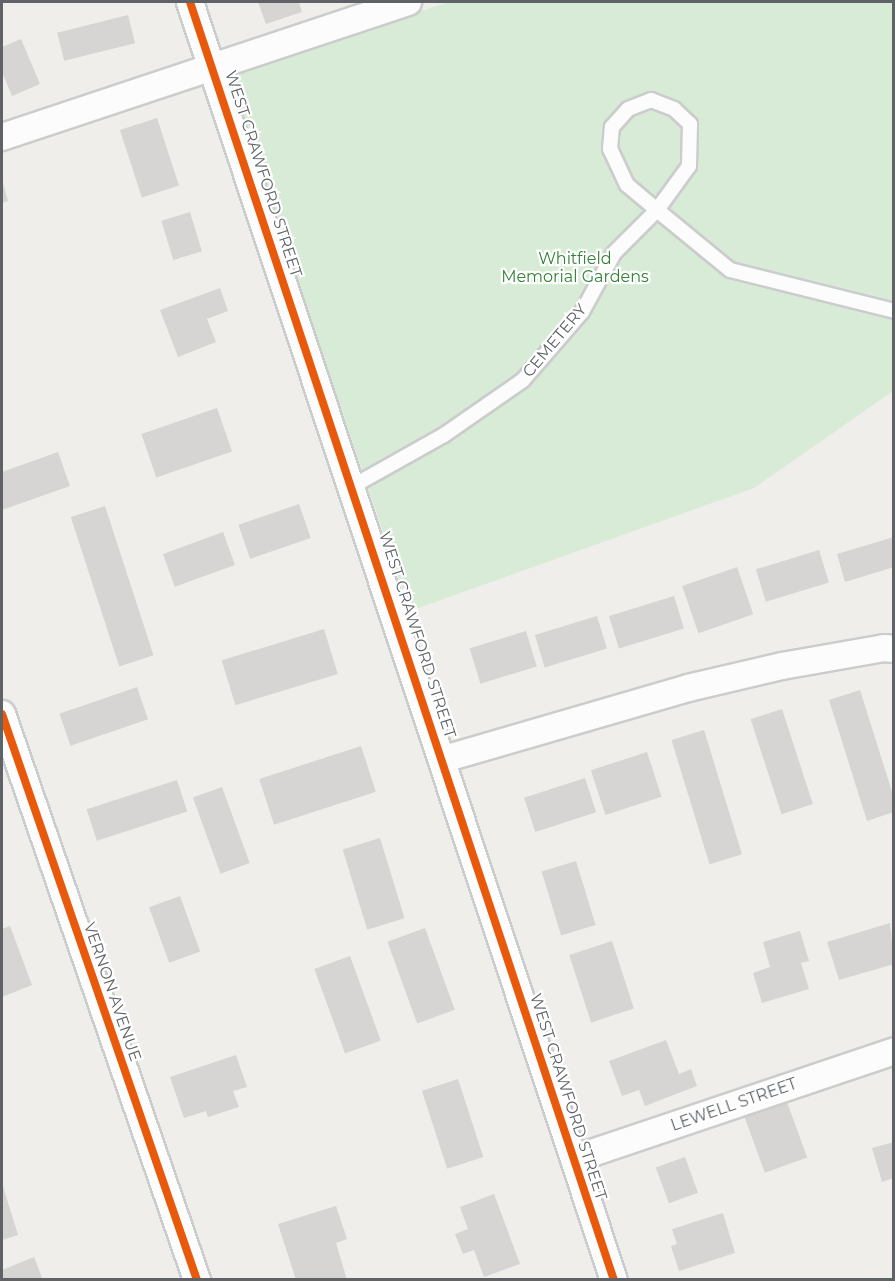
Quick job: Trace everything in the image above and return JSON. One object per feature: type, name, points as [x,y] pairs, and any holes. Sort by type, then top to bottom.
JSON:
[{"type":"street","name":"WEST CRAWFORD STREET","points":[[190,2],[444,759],[614,1280]]},
{"type":"street","points":[[2,137],[212,65],[408,2]]},
{"type":"street","points":[[444,759],[688,688],[782,666],[884,648],[894,650]]},
{"type":"street","name":"VERNON AVENUE","points":[[2,714],[197,1280]]},
{"type":"street","name":"LEWELL STREET","points":[[574,1159],[894,1051]]},
{"type":"lane","points":[[657,210],[689,166],[690,124],[674,109],[651,100],[628,109],[612,127],[610,149],[627,185],[657,210],[730,270],[894,311]]},
{"type":"lane","name":"CEMETERY","points":[[353,486],[444,435],[523,380],[582,312],[615,253],[657,210]]},
{"type":"green space","name":"Whitfield Memorial Gardens","points":[[449,2],[893,2],[893,391],[754,488],[410,611],[227,75]]},
{"type":"building","points":[[258,2],[299,2],[302,12],[266,24]]},
{"type":"building","points":[[128,15],[135,43],[64,61],[57,33]]},
{"type":"building","points":[[21,39],[40,84],[12,96],[2,72],[2,47]]},
{"type":"building","points":[[157,118],[179,186],[142,198],[120,130]]},
{"type":"building","points":[[2,179],[8,201],[2,203]]},
{"type":"building","points":[[190,212],[202,251],[173,260],[161,221]]},
{"type":"building","points":[[220,288],[228,311],[207,319],[216,342],[178,357],[160,310]]},
{"type":"building","points":[[217,408],[232,451],[156,478],[141,434]]},
{"type":"building","points":[[58,452],[70,486],[2,510],[2,472]]},
{"type":"building","points":[[299,504],[311,538],[250,559],[238,525]]},
{"type":"building","points":[[105,506],[154,655],[119,666],[71,517]]},
{"type":"building","points":[[223,532],[235,565],[175,587],[163,554]]},
{"type":"building","points":[[894,537],[894,567],[845,582],[837,554]]},
{"type":"building","points":[[819,550],[829,583],[766,602],[756,569]]},
{"type":"building","points":[[737,567],[753,614],[698,633],[682,586]]},
{"type":"building","points":[[674,596],[684,629],[619,648],[609,616]]},
{"type":"building","points":[[597,616],[607,649],[545,668],[535,635]]},
{"type":"building","points":[[324,629],[338,674],[235,705],[222,660]]},
{"type":"building","points":[[526,631],[537,666],[480,684],[470,648]]},
{"type":"building","points":[[137,687],[148,719],[71,746],[59,714]]},
{"type":"building","points":[[860,690],[894,798],[894,812],[867,821],[829,700]]},
{"type":"building","points":[[782,709],[813,804],[782,814],[751,719]]},
{"type":"building","points":[[704,730],[742,854],[709,864],[671,740]]},
{"type":"building","points":[[361,746],[376,792],[274,825],[259,779]]},
{"type":"building","points":[[647,752],[662,797],[605,815],[591,770]]},
{"type":"building","points":[[585,778],[596,812],[535,832],[524,798]]},
{"type":"building","points":[[177,780],[187,811],[97,841],[87,809]]},
{"type":"building","points":[[222,787],[250,863],[221,874],[193,798]]},
{"type":"building","points":[[380,838],[405,918],[367,930],[343,849]]},
{"type":"building","points":[[576,861],[596,925],[561,936],[542,872]]},
{"type":"building","points":[[180,896],[200,951],[169,963],[149,907]]},
{"type":"building","points":[[890,923],[894,964],[839,980],[827,942]]},
{"type":"building","points":[[10,926],[32,985],[2,997],[2,929]]},
{"type":"building","points":[[425,928],[455,1010],[417,1023],[387,942]]},
{"type":"building","points":[[800,931],[809,961],[801,963],[809,989],[762,1003],[753,973],[770,967],[763,942]]},
{"type":"building","points":[[612,941],[634,1009],[591,1022],[569,955]]},
{"type":"building","points":[[350,956],[381,1041],[345,1054],[314,969]]},
{"type":"building","points":[[666,1040],[679,1074],[691,1069],[697,1086],[645,1106],[639,1090],[622,1096],[609,1061]]},
{"type":"building","points":[[236,1055],[247,1087],[233,1091],[239,1107],[208,1117],[206,1111],[184,1118],[170,1077]]},
{"type":"building","points":[[458,1079],[483,1157],[447,1169],[422,1091]]},
{"type":"building","points":[[787,1102],[807,1157],[765,1173],[745,1117]]},
{"type":"building","points":[[894,1142],[894,1178],[882,1182],[872,1148]]},
{"type":"building","points":[[685,1157],[698,1193],[669,1203],[656,1168]]},
{"type":"building","points":[[2,1183],[18,1235],[2,1240]]},
{"type":"building","points":[[494,1194],[520,1264],[484,1277],[474,1250],[463,1254],[455,1234],[468,1229],[460,1207]]},
{"type":"building","points":[[336,1206],[347,1239],[336,1243],[347,1280],[296,1280],[278,1224]]},
{"type":"building","points":[[723,1213],[735,1253],[679,1271],[671,1246],[677,1244],[672,1229]]},
{"type":"building","points":[[34,1257],[43,1280],[2,1280],[2,1270]]},
{"type":"cycle path","points":[[190,2],[614,1280]]},
{"type":"cycle path","points":[[2,714],[197,1280]]}]
